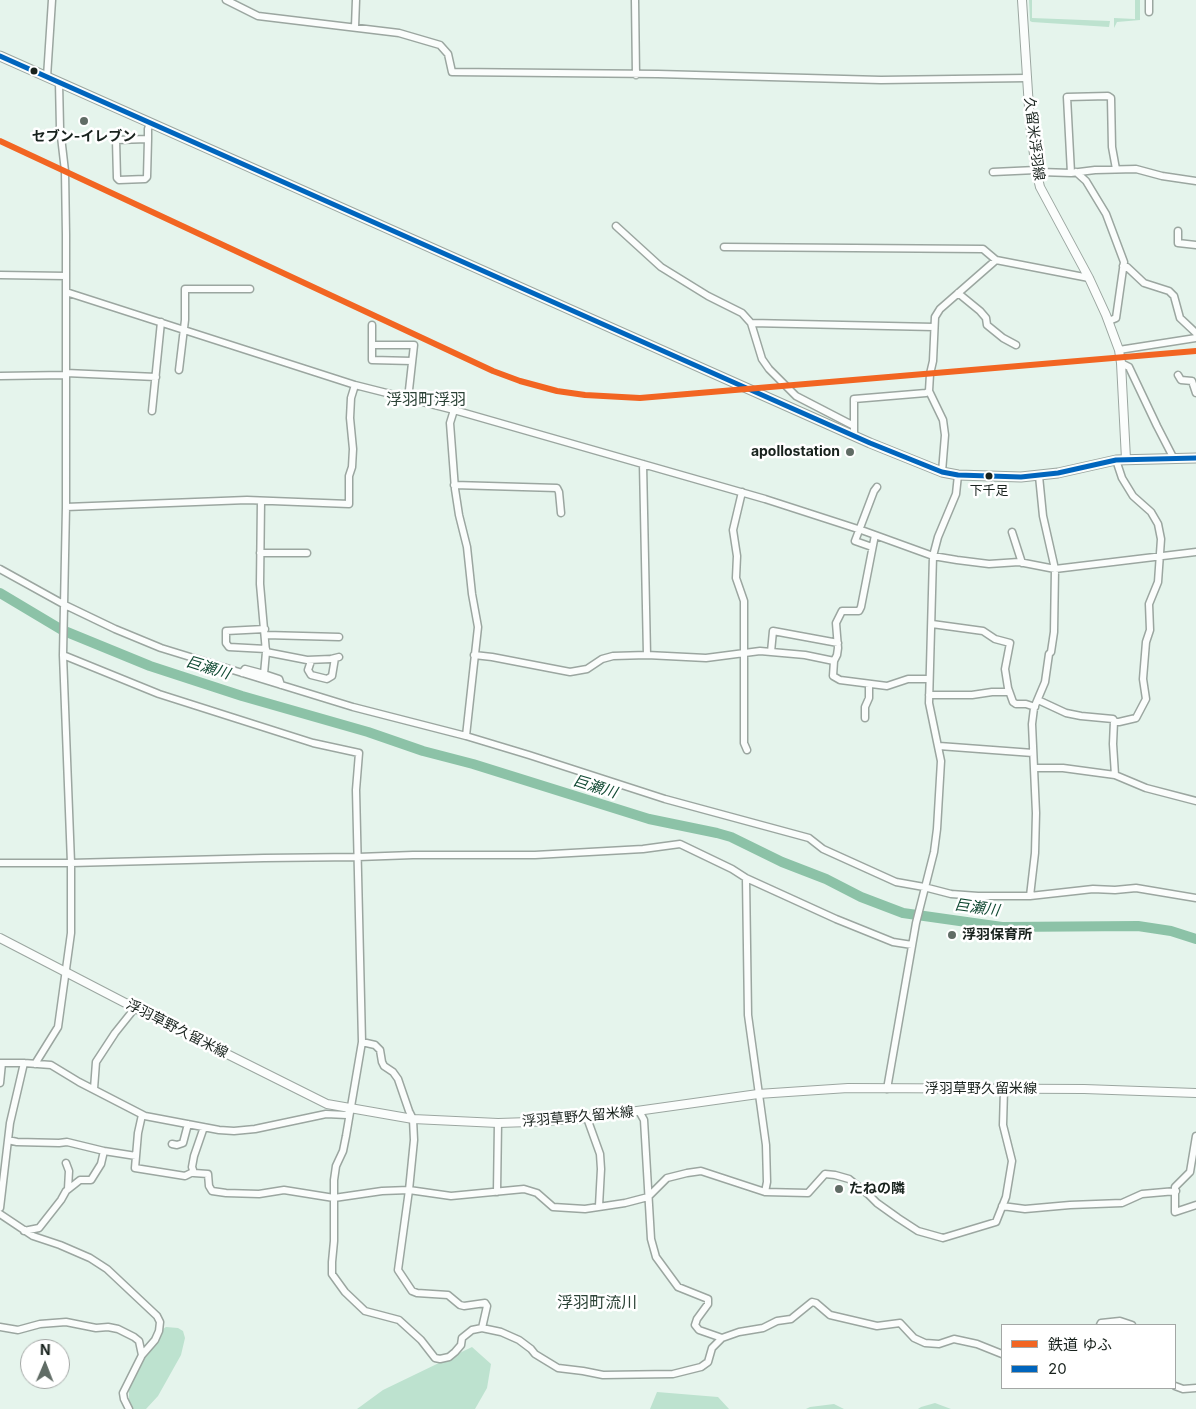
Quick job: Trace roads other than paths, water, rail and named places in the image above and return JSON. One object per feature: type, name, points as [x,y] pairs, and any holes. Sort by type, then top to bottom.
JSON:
[{"type":"highway","points":[[0,56],[712,373],[779,402],[854,431],[912,461],[942,472],[958,475],[1002,477],[1038,476],[1116,460],[1196,458]]},
{"type":"main road","name":"久留米浮羽線","points":[[1022,0],[1032,149],[1036,170],[1040,187],[1089,278],[1119,350],[1126,459]]},
{"type":"main road","name":"浮羽草野久留米線","points":[[0,938],[313,1098],[327,1104],[414,1119],[498,1123],[587,1118],[758,1094],[848,1088],[1084,1089],[1196,1093]]},
{"type":"street","points":[[47,77],[52,0]]},
{"type":"street","points":[[226,0],[258,16],[400,33],[440,45],[448,54],[452,72],[658,74],[881,80],[1027,78]]},
{"type":"street","points":[[355,27],[356,0]]},
{"type":"street","points":[[635,0],[636,75]]},
{"type":"street","points":[[1149,0],[1149,12]]},
{"type":"street","points":[[35,1064],[58,1027],[71,932],[71,863],[63,655],[66,507],[65,170],[60,128],[59,82]]},
{"type":"street","points":[[1073,172],[1067,97],[1108,96],[1111,98],[1112,148],[1116,169]]},
{"type":"street","points":[[148,139],[116,140],[117,178],[119,180],[145,179],[147,177],[150,122]]},
{"type":"street","points":[[993,172],[1036,170],[1040,172],[1073,172],[1136,168],[1162,176],[1196,181]]},
{"type":"street","points":[[1073,172],[1086,181],[1106,214],[1124,262],[1116,318],[1108,321]]},
{"type":"street","points":[[616,226],[661,267],[708,296],[742,313],[751,323],[762,359],[777,378],[796,396],[854,431]]},
{"type":"street","points":[[1178,231],[1178,244],[1196,245]]},
{"type":"street","points":[[724,247],[983,249],[996,260],[1089,278]]},
{"type":"street","points":[[942,472],[945,435],[943,420],[930,391],[935,317],[940,308],[996,260]]},
{"type":"street","points":[[1123,266],[1127,267],[1144,282],[1169,291],[1174,296],[1180,318],[1196,333]]},
{"type":"street","points":[[0,275],[66,276]]},
{"type":"street","points":[[179,370],[184,330],[185,288],[250,288]]},
{"type":"street","points":[[66,292],[355,385],[454,410],[742,492],[859,529],[933,556],[989,564],[1022,562],[1055,569],[1196,552]]},
{"type":"street","points":[[958,293],[980,311],[986,318],[987,325],[1003,338],[1016,345]]},
{"type":"street","points":[[152,412],[161,322]]},
{"type":"street","points":[[751,323],[934,327]]},
{"type":"street","points":[[372,325],[372,360],[412,361]]},
{"type":"street","points":[[1119,350],[1196,338]]},
{"type":"street","points":[[372,345],[414,345],[408,398]]},
{"type":"street","points":[[1121,363],[1129,367],[1174,459]]},
{"type":"street","points":[[0,376],[66,374],[156,377]]},
{"type":"street","points":[[1178,374],[1181,380],[1192,381],[1196,393]]},
{"type":"street","points":[[66,507],[261,501],[349,504],[349,476],[352,467],[353,450],[350,418],[351,398],[355,385]]},
{"type":"street","points":[[854,431],[854,399],[926,393],[930,391]]},
{"type":"street","points":[[454,410],[450,423],[454,485],[467,546],[478,628],[466,736]]},
{"type":"street","points":[[932,624],[983,631],[995,639],[1010,643],[1005,669],[1009,692],[1016,704],[1037,704],[1066,713],[1119,722],[1136,718],[1146,699],[1143,679],[1146,642],[1150,630],[1149,604],[1158,582],[1161,539],[1158,524],[1150,512],[1133,496],[1122,478],[1116,460]]},
{"type":"street","points":[[643,464],[647,655]]},
{"type":"street","points":[[888,1089],[916,923],[934,852],[937,828],[941,762],[929,703],[933,556],[938,537],[956,494],[958,475]]},
{"type":"street","points":[[1030,896],[1036,853],[1035,768],[1032,724],[1045,682],[1049,654],[1052,652],[1054,632],[1055,569],[1043,516],[1038,476]]},
{"type":"street","points":[[454,485],[557,488],[561,513]]},
{"type":"street","points":[[872,547],[855,541],[877,487]]},
{"type":"street","points":[[742,492],[733,530],[737,556],[736,578],[744,597],[744,743],[747,750]]},
{"type":"street","points":[[261,501],[260,584],[266,651],[264,674]]},
{"type":"street","points":[[1012,532],[1022,562]]},
{"type":"street","points":[[875,535],[861,607],[858,611],[842,611],[838,616],[836,628],[838,643],[834,661],[834,676],[840,680],[887,686],[908,680],[930,679]]},
{"type":"street","points":[[260,553],[307,553]]},
{"type":"street","points":[[0,569],[65,605],[160,648],[353,707],[466,736],[665,799],[809,838],[823,849],[896,882],[951,894],[978,896],[1030,896],[1093,888],[1115,890],[1136,888],[1196,898]]},
{"type":"street","points":[[311,660],[308,670],[311,675],[327,679],[332,676],[337,658],[311,660],[266,651],[229,647],[226,643],[226,631],[339,637]]},
{"type":"street","points":[[771,652],[773,631],[838,643]]},
{"type":"street","points":[[474,656],[492,657],[570,672],[587,669],[602,659],[613,656],[647,655],[706,658],[745,652],[771,652],[805,655],[834,661]]},
{"type":"street","points":[[63,655],[159,694],[313,743],[359,753],[356,790],[362,1042],[343,1151],[336,1166],[332,1274],[354,1302],[365,1311],[398,1320],[421,1340],[435,1358],[449,1357],[461,1345],[462,1338],[472,1330],[482,1328],[501,1332],[519,1340],[532,1349],[535,1354],[558,1368],[603,1376],[674,1374],[701,1367],[708,1362],[712,1348],[722,1338],[739,1332],[763,1328],[777,1321],[791,1319],[812,1302],[816,1303],[830,1315],[877,1326],[900,1323],[914,1338],[925,1343],[939,1344],[954,1339],[977,1344],[1001,1354]]},
{"type":"street","points":[[242,673],[245,669],[264,674],[278,679],[281,685]]},
{"type":"street","points":[[865,718],[865,707],[869,698],[869,684]]},
{"type":"street","points":[[929,695],[972,695],[1009,692]]},
{"type":"street","points":[[1114,721],[1115,775]]},
{"type":"street","points":[[939,746],[1033,753]]},
{"type":"street","points":[[1035,768],[1063,768],[1115,775],[1146,788],[1196,802]]},
{"type":"street","points":[[0,862],[71,863],[453,854],[535,855],[643,849],[680,844],[732,869],[746,878],[853,926],[893,942],[912,945]]},
{"type":"street","points":[[746,878],[748,1015],[766,1145],[767,1182],[765,1192]]},
{"type":"street","points":[[94,1089],[96,1062],[115,1033],[135,1008]]},
{"type":"street","points":[[362,1042],[375,1046],[380,1050],[382,1062],[398,1079],[409,1111],[414,1119],[409,1190],[398,1270],[412,1291],[417,1294],[448,1295],[464,1306],[485,1303],[487,1306],[482,1328]]},
{"type":"street","points":[[0,1083],[1,1063],[51,1066],[142,1115],[204,1128],[234,1131],[255,1129],[318,1115],[347,1115],[351,1108]]},
{"type":"street","points":[[0,1208],[10,1122],[24,1063]]},
{"type":"street","points":[[142,1115],[138,1133],[135,1168],[185,1176],[193,1172],[208,1174],[208,1186],[212,1191],[259,1194],[284,1190],[334,1198],[382,1191],[409,1190],[451,1196],[524,1189],[537,1193],[553,1207],[585,1209],[626,1203],[648,1197],[667,1178],[687,1173],[701,1172],[765,1192],[808,1193],[824,1174],[849,1179],[877,1203],[918,1230],[943,1238],[996,1222],[1006,1197],[1012,1161],[1003,1125],[1004,1089]]},
{"type":"street","points":[[640,1111],[644,1120],[651,1239],[656,1257],[678,1287],[708,1299],[708,1304],[695,1325],[699,1330],[722,1338]]},
{"type":"street","points":[[587,1118],[600,1154],[599,1206]]},
{"type":"street","points":[[497,1192],[498,1123]]},
{"type":"street","points":[[172,1144],[183,1143],[188,1124]]},
{"type":"street","points":[[193,1172],[194,1156],[204,1128]]},
{"type":"street","points":[[0,1132],[9,1132]]},
{"type":"street","points":[[1196,1136],[1190,1172],[1175,1187],[1174,1212],[1196,1204]]},
{"type":"street","points":[[8,1140],[34,1143],[67,1142],[136,1156]]},
{"type":"street","points":[[24,1231],[39,1228],[68,1189],[80,1180],[91,1180],[100,1164],[104,1151]]},
{"type":"street","points":[[66,1163],[69,1172],[68,1189]]},
{"type":"street","points":[[1002,1206],[1025,1210],[1070,1204],[1122,1203],[1142,1194],[1176,1191]]},
{"type":"street","points":[[0,1214],[33,1236],[90,1258],[106,1269],[157,1316],[160,1322],[159,1331],[155,1340],[142,1355],[123,1393],[129,1409]]},
{"type":"street","points":[[1100,1324],[1120,1321],[1129,1324]]},
{"type":"street","points":[[0,1327],[18,1330],[40,1324],[66,1322],[96,1328],[114,1328],[127,1333],[139,1341],[142,1355]]},
{"type":"street","points":[[1176,1386],[1183,1389],[1196,1388]]},
{"type":"waterway","name":"巨瀬川","points":[[0,593],[62,630],[150,666],[242,696],[368,732],[423,751],[473,764],[649,819],[731,837],[782,862],[826,879],[861,897],[903,913],[1002,927],[1138,926],[1171,931],[1196,939]]},
{"type":"rail line","name":"ゆふ","points":[[0,141],[493,371],[557,391],[585,395],[640,398],[1196,351]]},
{"type":"place","name":"セブン-イレブン","points":[[84,121]]},
{"type":"place","name":"apollostation","points":[[850,452]]},
{"type":"place","name":"下千足","points":[[989,476]]},
{"type":"place","name":"浮羽保育所","points":[[952,935]]},
{"type":"place","name":"たねの隣","points":[[839,1189]]},
{"type":"district","name":"浮羽町浮羽","points":[[426,400]]},
{"type":"district","name":"浮羽町流川","points":[[597,1303]]}]
